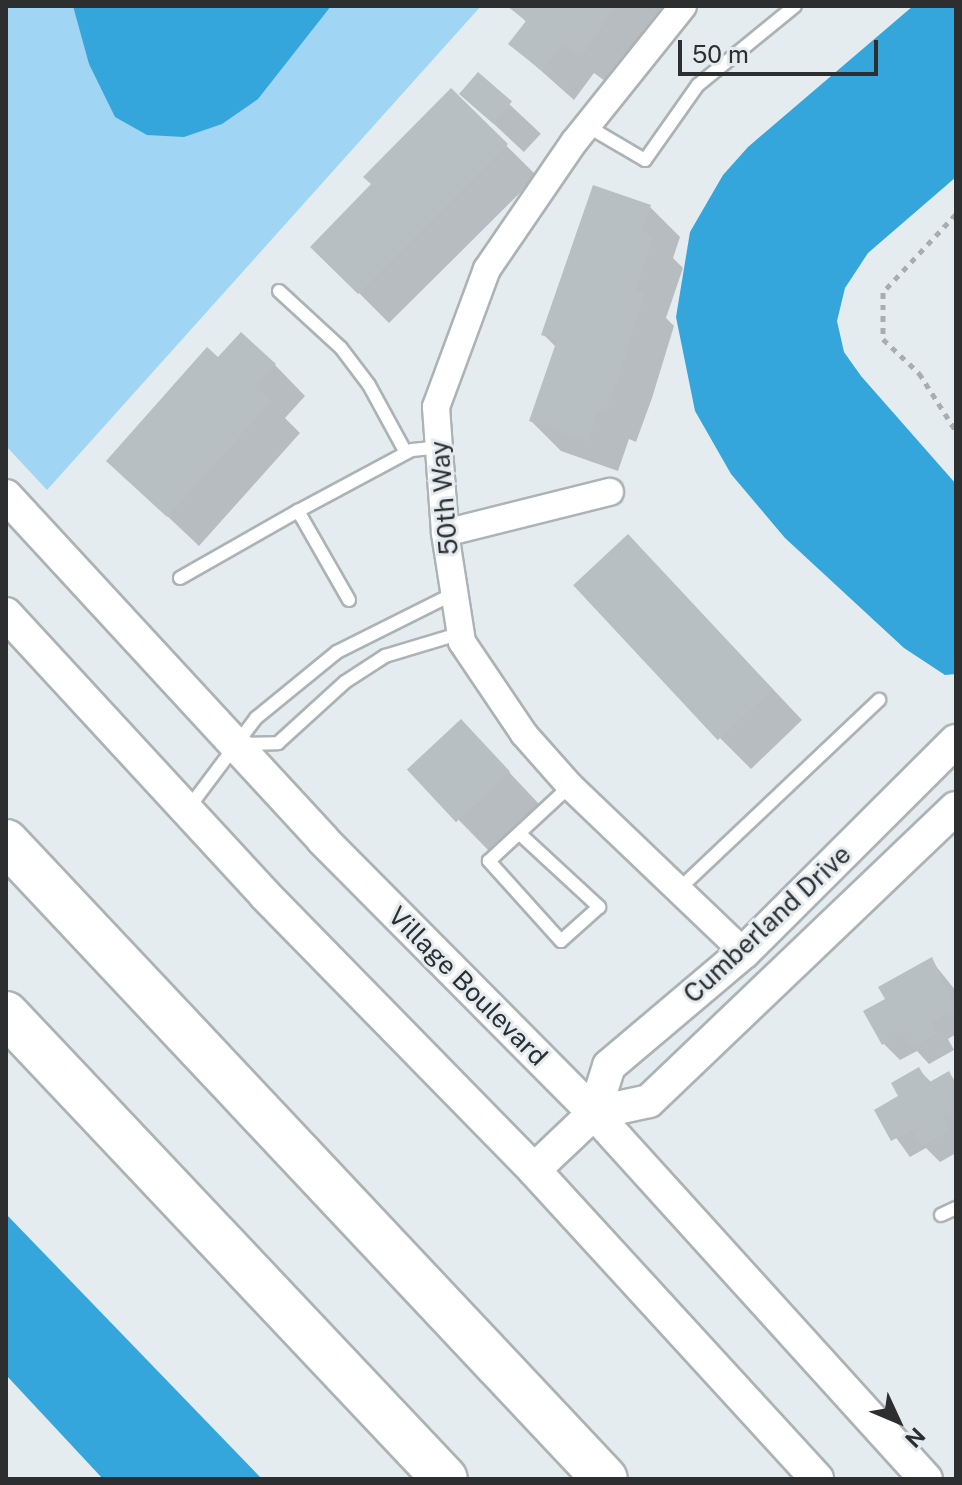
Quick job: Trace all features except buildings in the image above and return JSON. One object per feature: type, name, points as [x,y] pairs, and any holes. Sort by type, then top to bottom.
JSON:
[{"type":"highway","points":[[6,842],[605,1479]]},
{"type":"highway","points":[[6,1014],[445,1479]]},
{"type":"street","name":"50th Way","points":[[683,6],[587,126],[487,269],[436,407],[445,533],[461,633],[524,734],[570,786],[744,952]]},
{"type":"street","points":[[445,533],[610,492]]},
{"type":"street","name":"Village Boulevard","points":[[6,496],[323,840],[594,1113],[926,1479]]},
{"type":"street","points":[[6,614],[187,810],[534,1170],[817,1479]]},
{"type":"street","name":"Cumberland Drive","points":[[534,1170],[594,1113],[609,1066],[744,952],[956,741]]},
{"type":"street","name":"Cumberland Drive","points":[[594,1113],[649,1101],[956,808]]},
{"type":"lane","points":[[587,126],[645,160],[698,85],[795,6]]},
{"type":"lane","points":[[279,291],[341,348],[369,385],[406,453]]},
{"type":"lane","points":[[180,578],[406,453],[439,447]]},
{"type":"lane","points":[[298,511],[349,600]]},
{"type":"lane","points":[[187,810],[256,718],[337,652],[453,594]]},
{"type":"lane","points":[[236,744],[278,743],[345,682],[385,656],[461,633]]},
{"type":"lane","points":[[677,891],[879,700]]},
{"type":"lane","points":[[520,834],[599,907],[561,941],[489,861],[570,786]]},
{"type":"lane","points":[[941,1215],[956,1208]]},
{"type":"path","points":[[956,214],[883,292],[883,339],[919,373],[956,431]]},
{"type":"shaded area","points":[[6,6],[481,6],[47,490],[6,446]]},
{"type":"water","points":[[73,6],[331,6],[258,99],[222,124],[184,137],[147,135],[115,117],[89,64]]},
{"type":"water","points":[[913,6],[956,6],[956,177],[868,253],[845,288],[837,321],[844,352],[861,376],[956,484],[956,674],[945,675],[904,648],[785,538],[731,474],[695,411],[676,317],[690,232],[723,175],[748,147]]},
{"type":"water","points":[[6,1214],[262,1479],[103,1479],[6,1375]]}]
